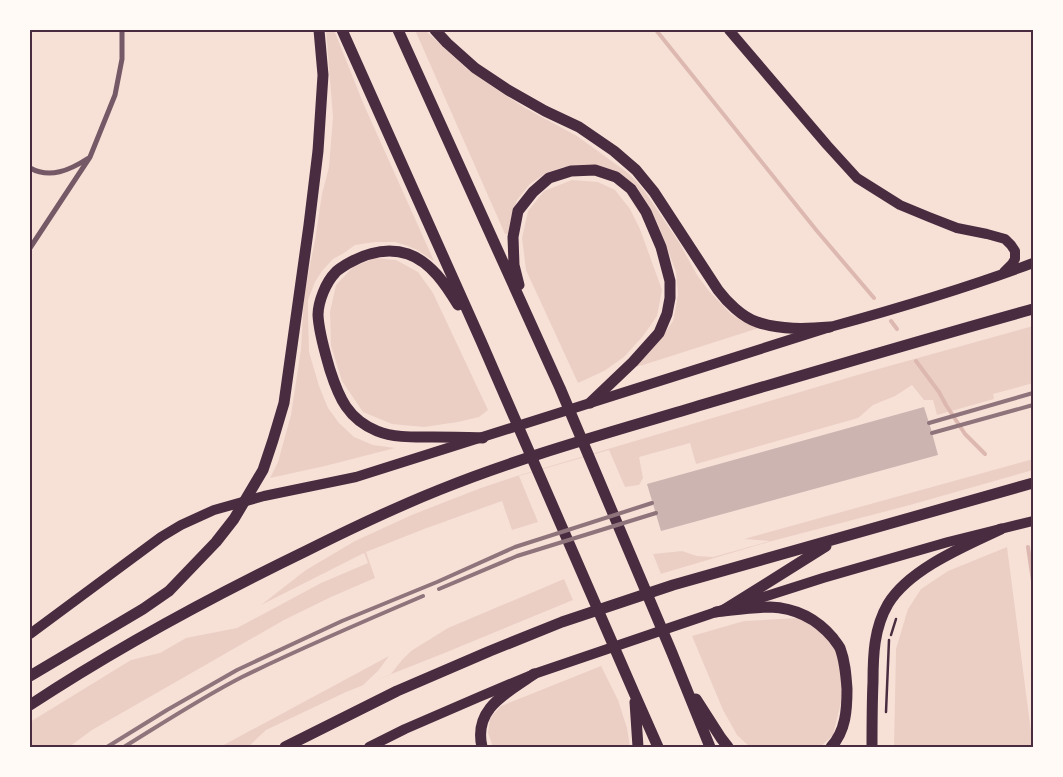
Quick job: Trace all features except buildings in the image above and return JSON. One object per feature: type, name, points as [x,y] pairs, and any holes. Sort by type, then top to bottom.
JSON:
[{"type":"main road","points":[[30,676],[157,599],[180,580],[216,542],[234,519],[263,470],[274,440],[284,403],[305,254],[318,151],[323,75],[319,30]]},
{"type":"main road","points":[[342,30],[481,341],[658,747]]},
{"type":"main road","points":[[398,30],[560,388],[710,747]]},
{"type":"main road","points":[[435,30],[475,68],[508,90],[546,111],[579,126],[614,151],[636,170],[654,192],[727,302],[755,321],[774,326],[806,329],[833,327]]},
{"type":"main road","points":[[729,30],[857,178],[900,205],[957,228],[1005,240],[1011,245],[1015,250],[1015,259],[1002,275]]},
{"type":"main road","points":[[526,314],[514,265],[513,237],[518,211],[532,192],[549,178],[572,171],[594,170],[616,177],[631,189],[646,212],[662,247],[670,281],[670,298],[667,314],[659,332],[590,404]]},
{"type":"main road","points":[[481,341],[454,297],[440,279],[426,264],[409,254],[393,251],[377,252],[359,257],[335,272],[323,292],[318,313],[322,342],[337,391],[346,408],[361,422],[377,431],[397,436],[482,438]]},
{"type":"main road","points":[[30,634],[161,537],[180,525],[214,510],[264,496],[356,477],[833,327],[907,306],[1033,263]]},
{"type":"main road","points":[[30,705],[79,673],[166,622],[372,518],[440,489],[511,463],[870,355],[1033,309]]},
{"type":"main road","points":[[285,747],[397,691],[562,622],[673,585],[1033,483]]},
{"type":"main road","points":[[369,747],[479,696],[534,674],[720,611],[832,576],[948,542],[1033,521]]},
{"type":"main road","points":[[872,747],[874,651],[877,632],[888,603],[910,580],[938,560],[1001,529]]},
{"type":"main road","points":[[720,611],[839,538]]},
{"type":"main road","points":[[720,611],[770,608],[792,610],[818,623],[839,646],[846,672],[846,712],[842,729],[832,747]]},
{"type":"main road","points":[[482,747],[480,737],[482,727],[485,715],[492,704],[534,674]]},
{"type":"main road","points":[[681,674],[728,747]]},
{"type":"main road","points":[[634,695],[638,747]]},
{"type":"street","points":[[30,248],[90,157],[115,95],[122,59],[122,30]]},
{"type":"street","points":[[30,168],[36,172],[48,174],[72,168],[90,157]]},
{"type":"path","points":[[886,719],[890,638],[896,620]]},
{"type":"shaded area","points":[[326,30],[334,30],[364,105],[434,261],[408,246],[395,242],[375,242],[355,245],[333,259],[322,271],[315,282],[308,300],[309,352],[328,408],[339,423],[354,437],[373,445],[395,448],[270,478],[278,462],[291,415],[301,349],[304,295],[322,194],[329,167],[333,117]]},
{"type":"shaded area","points":[[415,30],[425,30],[467,69],[525,108],[577,136],[628,173],[646,193],[709,291],[731,314],[742,321],[762,327],[633,367],[660,340],[673,321],[678,295],[676,272],[658,224],[642,195],[626,179],[593,165],[564,167],[546,173],[530,184],[517,200],[508,234],[505,234]]},
{"type":"shaded area","points":[[572,180],[598,182],[615,190],[630,209],[640,229],[662,290],[657,316],[643,336],[624,357],[604,371],[578,383],[526,270],[522,238],[528,211],[544,191]]},
{"type":"shaded area","points":[[375,258],[396,260],[418,272],[433,293],[488,410],[479,417],[424,427],[392,424],[363,412],[342,381],[331,346],[330,312],[336,285],[353,267]]},
{"type":"shaded area","points":[[1033,326],[1033,383],[993,394],[994,399],[937,415],[933,400],[924,400],[912,385],[895,396],[873,405],[858,418],[696,464],[690,443],[639,457],[643,478],[639,485],[625,487],[609,450],[519,476],[538,522],[512,530],[502,501],[366,552],[375,578],[284,620],[92,730],[69,747],[30,747],[30,722],[131,660],[160,653],[186,638],[237,628],[321,583],[368,563],[364,553],[261,605],[306,570],[355,541],[414,514],[517,476],[871,371]]},
{"type":"shaded area","points":[[1033,459],[1033,470],[772,541],[661,574],[653,554],[682,551],[697,556],[713,557],[770,541],[744,539]]},
{"type":"shaded area","points":[[1007,547],[1033,747],[894,747],[896,649],[908,609],[921,589],[948,571]]},
{"type":"shaded area","points":[[564,579],[573,600],[390,674],[411,651],[448,628]]},
{"type":"shaded area","points":[[799,618],[820,631],[838,650],[843,676],[841,702],[833,735],[820,747],[750,747],[737,735],[723,710],[692,636],[744,621]]},
{"type":"shaded area","points":[[389,656],[378,671],[363,685],[374,681],[346,692],[266,730],[248,747],[220,747]]},
{"type":"shaded area","points":[[601,666],[618,700],[627,728],[630,747],[493,747],[488,733],[490,718],[501,706]]},
{"type":"waterway","points":[[656,30],[817,231],[874,298]]},
{"type":"waterway","points":[[891,321],[897,329]]},
{"type":"waterway","points":[[916,361],[939,392],[965,434],[985,454]]},
{"type":"waterway","points":[[1028,547],[1033,581]]},
{"type":"railway","points":[[929,423],[1033,393]]},
{"type":"railway","points":[[932,433],[1033,405]]},
{"type":"railway","points":[[107,747],[237,670],[342,621],[437,582],[515,547],[652,503]]},
{"type":"railway","points":[[439,589],[517,556],[656,513]]},
{"type":"railway","points":[[124,747],[242,677],[309,645],[423,596]]}]
